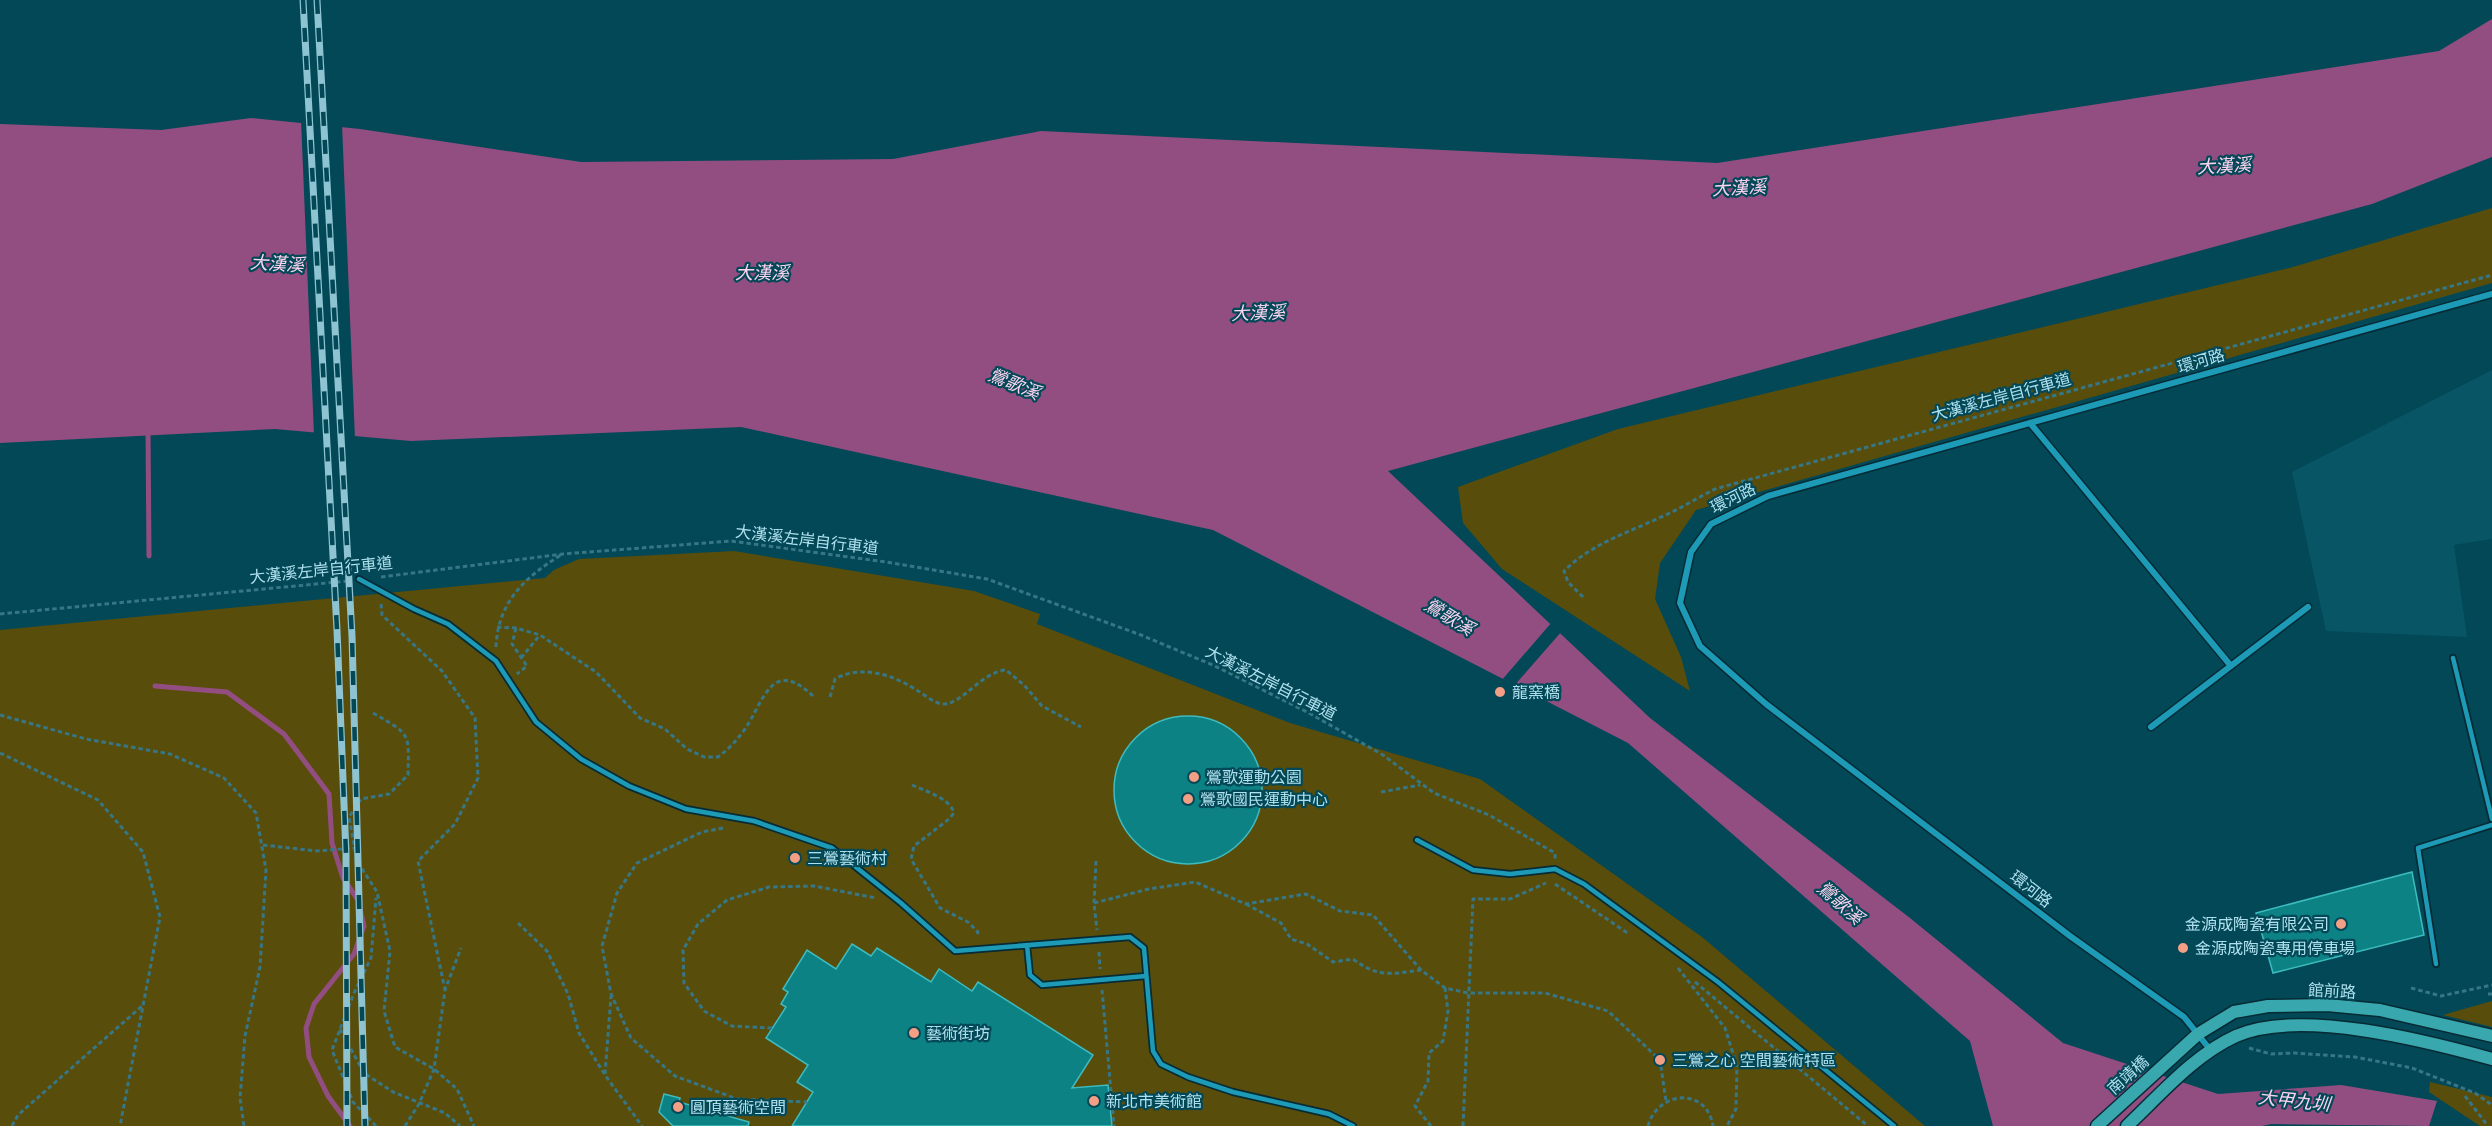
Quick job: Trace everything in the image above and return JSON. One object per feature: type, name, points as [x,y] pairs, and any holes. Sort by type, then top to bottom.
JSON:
[{"type":"street","name":"環河路","points":[[2212,1052],[2184,1017],[2070,936],[1766,704],[1700,646],[1680,603],[1691,552],[1711,524],[1768,496],[2492,294]]},
{"type":"street","points":[[2030,423],[2231,666]]},
{"type":"street","points":[[2151,727],[2308,607]]},
{"type":"street","name":"館前路","points":[[2181,1049],[2198,1034],[2234,1012],[2268,1006],[2327,1005],[2380,1010],[2492,1036]]},
{"type":"street","points":[[2127,1126],[2194,1064],[2235,1037],[2266,1026],[2309,1026],[2380,1032],[2492,1059]]},
{"type":"street","name":"南靖橋","points":[[2097,1126],[2181,1049]]},
{"type":"lane","points":[[359,579],[414,609],[448,624],[496,661],[536,722],[581,759],[629,786],[686,809],[754,821],[832,848],[901,903],[955,951],[1130,937],[1144,948],[1153,1051],[1161,1064],[1188,1077],[1233,1092],[1329,1114],[1353,1126]]},
{"type":"lane","points":[[2453,658],[2492,819]]},
{"type":"lane","points":[[2436,963],[2418,848],[2492,825]]},
{"type":"lane","points":[[1417,840],[1473,870],[1510,874],[1555,869],[1584,884],[1718,982],[1894,1126]]},
{"type":"lane","points":[[1027,945],[1030,975],[1042,985],[1146,976]]},
{"type":"path","name":"大漢溪左岸自行車道","points":[[1583,597],[1568,582],[1564,571],[1577,558],[1715,489],[2492,275]]},
{"type":"path","name":"大漢溪左岸自行車道","points":[[0,614],[359,579],[563,554],[730,541],[886,562],[987,579],[1141,635],[1215,666],[1309,713],[1373,750],[1420,785],[1381,792]]},
{"type":"path","points":[[496,661],[497,627],[504,607],[535,572],[563,554]]},
{"type":"path","points":[[379,589],[382,615],[442,671],[475,718],[478,777],[455,824],[418,861],[445,990]]},
{"type":"path","points":[[497,627],[516,628],[540,635],[596,672],[640,718],[665,729],[687,749],[704,757],[718,757],[730,748],[746,728],[763,695],[774,684],[789,681],[803,686],[814,698]]},
{"type":"path","points":[[509,682],[527,666],[512,644],[516,628]]},
{"type":"path","points":[[521,658],[540,635]]},
{"type":"path","points":[[830,697],[835,679],[847,672],[884,674],[903,681],[938,704],[949,704],[994,671],[1006,670],[1024,685],[1042,706],[1081,727]]},
{"type":"path","points":[[373,713],[400,728],[409,741],[408,775],[389,794],[361,799],[349,817],[357,861],[377,892],[390,951],[384,1011],[395,1047],[434,1069],[457,1089],[474,1126]]},
{"type":"path","points":[[0,716],[86,740],[170,754],[224,778],[256,813],[266,870],[260,966],[245,1036],[240,1098],[244,1126]]},
{"type":"path","points":[[0,753],[98,800],[143,852],[160,917],[120,1126]]},
{"type":"path","points":[[912,785],[953,808],[954,813],[949,819],[914,846],[911,860],[940,908],[968,922],[978,932],[972,950]]},
{"type":"path","points":[[605,1075],[611,994],[603,946],[617,893],[637,863],[702,832],[754,821]]},
{"type":"path","points":[[263,845],[317,851],[355,848]]},
{"type":"path","points":[[1096,861],[1094,903],[1114,1126]]},
{"type":"path","points":[[1463,1126],[1473,899],[1510,899],[1550,881]]},
{"type":"path","points":[[1094,903],[1195,882],[1246,904],[1281,923],[1291,939],[1307,944],[1333,962],[1353,959],[1367,970],[1385,975],[1421,970]]},
{"type":"path","points":[[772,1028],[732,1026],[704,1011],[684,983],[683,950],[698,924],[727,900],[769,887],[814,886],[901,903]]},
{"type":"path","points":[[376,1126],[353,1102],[332,1050],[371,958],[377,892]]},
{"type":"path","points":[[1246,904],[1306,894],[1340,911],[1373,915],[1421,970],[1445,988],[1468,993],[1545,993],[1608,1011],[1660,1060],[1666,1101]]},
{"type":"path","points":[[518,923],[547,951],[568,994],[579,1033],[605,1075],[642,1126]]},
{"type":"path","points":[[405,1126],[419,1104],[434,1069],[445,990],[461,948]]},
{"type":"path","points":[[1677,967],[1725,1028],[1737,1066],[1736,1109],[1727,1126]]},
{"type":"path","points":[[2411,988],[2440,996],[2492,985]]},
{"type":"path","points":[[1431,1126],[1414,1106],[1428,1081],[1430,1053],[1443,1041],[1448,1011],[1445,988]]},
{"type":"path","points":[[611,994],[631,1038],[675,1076],[737,1099],[807,1102]]},
{"type":"path","points":[[12,1126],[18,1114],[143,1005]]},
{"type":"path","points":[[340,1029],[364,1073],[393,1092],[445,1113],[460,1126]]},
{"type":"path","points":[[2248,1048],[2271,1054],[2294,1053],[2355,1057],[2412,1068],[2475,1093],[2492,1105]]},
{"type":"path","points":[[2465,1096],[2488,1126]]},
{"type":"path","points":[[1648,1126],[1657,1107],[1677,1098],[1689,1098],[1699,1103],[1707,1111],[1713,1126]]},
{"type":"shaded area","points":[[2492,208],[2492,283],[1696,510],[1660,563],[1655,599],[1681,657],[1690,691],[1502,569],[1463,523],[1458,487],[1618,429],[2293,267]]},
{"type":"shaded area","points":[[2492,370],[2492,539],[2454,545],[2467,637],[2326,631],[2292,472]]},
{"type":"shaded area","name":"三鶯藝術村","points":[[734,551],[974,591],[1040,614],[1037,624],[1290,723],[1480,779],[1702,937],[1925,1126],[0,1126],[0,630],[545,578],[554,570],[579,559]]},
{"type":"shaded area","points":[[2492,1001],[2492,1027],[2443,1015]]},
{"type":"shaded area","points":[[2430,1082],[2492,1097],[2492,1126],[2480,1126],[2429,1092]]},
{"type":"water","points":[[2492,19],[2492,157],[2372,204],[1388,471],[1650,718],[1910,918],[2063,1043],[2218,1094],[2341,1085],[2437,1101],[2429,1126],[2271,1124],[2262,1126],[1993,1126],[1970,1041],[1628,743],[1213,530],[741,427],[411,441],[275,429],[0,443],[0,124],[161,130],[251,118],[360,129],[581,162],[893,159],[1041,131],[1717,163],[2439,51]]},
{"type":"pier","points":[[301,120],[342,124],[355,439],[314,435]]},
{"type":"pier","points":[[1552,622],[1562,631],[1513,687],[1501,681]]},
{"type":"building","name":"鶯歌國民運動中心","points":[[1188,716],[1216,722],[1240,738],[1256,762],[1262,790],[1256,818],[1240,842],[1216,858],[1188,864],[1160,858],[1136,842],[1120,818],[1114,790],[1120,762],[1136,738],[1160,722]]},
{"type":"building","name":"金源成陶瓷有限公司","points":[[2412,872],[2424,935],[2273,973],[2256,913]]},
{"type":"building","name":"藝術街坊","points":[[852,944],[871,956],[877,948],[931,982],[939,969],[972,991],[978,982],[1093,1055],[1072,1088],[1108,1085],[1112,1126],[792,1126],[813,1092],[797,1082],[808,1065],[766,1038],[786,1007],[781,1004],[788,992],[783,989],[807,950],[836,969]]},
{"type":"building","name":"圓頂藝術空間","points":[[664,1094],[680,1098],[679,1102],[749,1122],[748,1126],[673,1126],[659,1112]]},
{"type":"waterway","points":[[148,428],[149,556]]},
{"type":"waterway","points":[[155,686],[227,692],[284,734],[329,794],[332,843],[343,878],[358,900],[364,926],[354,954],[314,1004],[306,1028],[309,1057],[328,1096],[350,1126]]},
{"type":"railway","points":[[303,0],[337,630],[346,854],[347,1126]]},
{"type":"railway","points":[[317,0],[352,636],[365,1126]]},
{"type":"place","name":"龍窯橋","points":[[1500,692]]},
{"type":"place","name":"鶯歌運動公園","points":[[1194,777]]},
{"type":"place","name":"鶯歌國民運動中心","points":[[1188,799]]},
{"type":"place","name":"三鶯藝術村","points":[[795,858]]},
{"type":"place","name":"金源成陶瓷有限公司","points":[[2341,924]]},
{"type":"place","name":"金源成陶瓷專用停車場","points":[[2183,948]]},
{"type":"place","name":"藝術街坊","points":[[914,1033]]},
{"type":"place","name":"三鶯之心 空間藝術特區","points":[[1660,1060]]},
{"type":"place","name":"新北市美術館","points":[[1094,1101]]},
{"type":"place","name":"圓頂藝術空間","points":[[678,1107]]},
{"type":"water label","name":"大漢溪","points":[[2224,166]]},
{"type":"water label","name":"大漢溪","points":[[1739,188]]},
{"type":"water label","name":"大漢溪","points":[[277,264]]},
{"type":"water label","name":"大漢溪","points":[[762,273]]},
{"type":"water label","name":"大漢溪","points":[[1258,313]]},
{"type":"water label","name":"鶯歌溪","points":[[1014,384]]},
{"type":"water label","name":"鶯歌溪","points":[[1449,617]]},
{"type":"water label","name":"鶯歌溪","points":[[1840,903]]},
{"type":"water label","name":"大甲九圳","points":[[2294,1101]]}]
